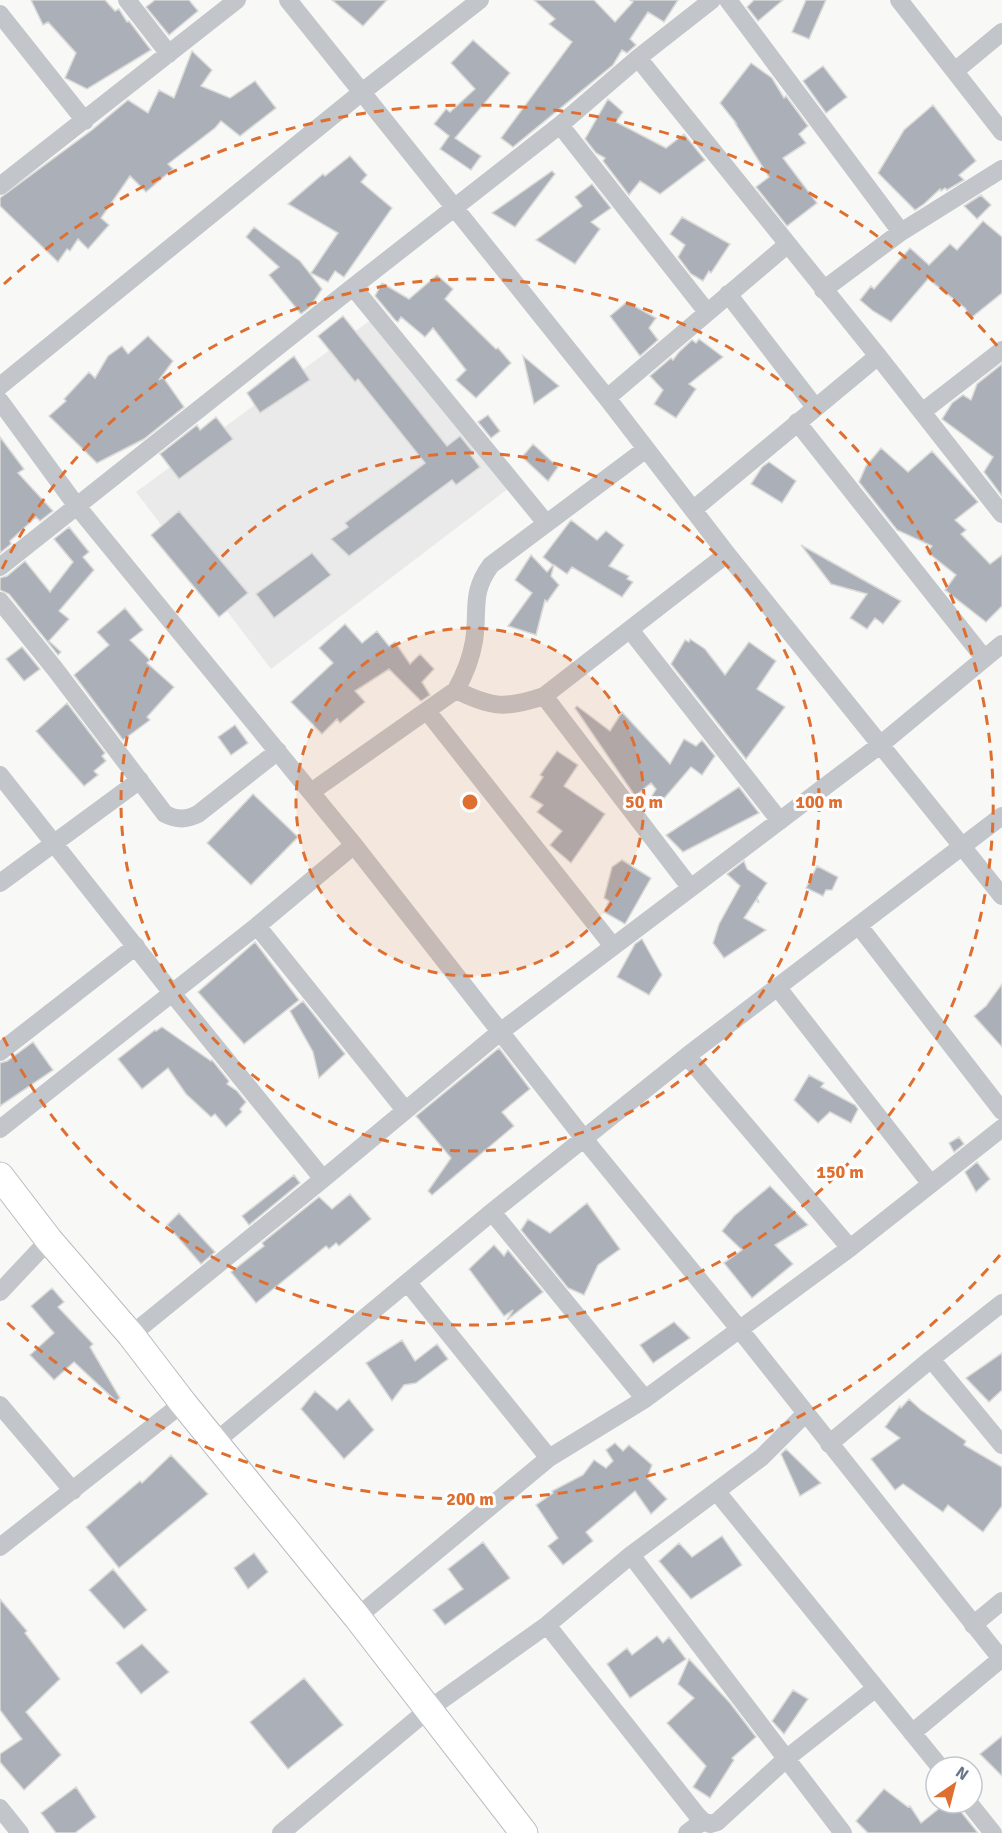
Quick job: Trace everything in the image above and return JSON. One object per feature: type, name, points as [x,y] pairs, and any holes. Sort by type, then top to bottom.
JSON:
[{"type":"street","points":[[127,0],[169,54]]},
{"type":"street","points":[[2,181],[85,121],[237,0]]},
{"type":"street","points":[[288,0],[607,398],[727,554],[1002,896]]},
{"type":"street","points":[[0,386],[362,92],[480,0]]},
{"type":"street","points":[[0,567],[352,286],[560,125],[638,58],[712,0]]},
{"type":"street","points":[[728,0],[901,232]]},
{"type":"street","points":[[899,0],[1002,132]]},
{"type":"street","points":[[0,14],[85,121]]},
{"type":"street","points":[[955,71],[1002,32]]},
{"type":"street","points":[[638,58],[1002,514]]},
{"type":"street","points":[[560,125],[707,312]]},
{"type":"street","points":[[823,290],[901,232],[1002,169]]},
{"type":"street","points":[[607,398],[788,244]]},
{"type":"street","points":[[352,286],[546,524]]},
{"type":"street","points":[[728,294],[815,407]]},
{"type":"street","points":[[922,412],[1002,350]]},
{"type":"street","points":[[694,509],[878,356]]},
{"type":"street","points":[[0,400],[76,505],[354,845],[500,1032],[1002,1659],[912,1733]]},
{"type":"street","points":[[797,422],[984,658]]},
{"type":"street","points":[[311,792],[456,690],[466,673],[474,641],[477,592],[481,578],[491,565],[646,449]]},
{"type":"street","points":[[456,690],[482,702],[496,705],[519,705],[544,696],[631,631],[727,554]]},
{"type":"street","points":[[0,601],[165,814],[179,819],[189,819],[198,814],[278,751]]},
{"type":"street","points":[[631,631],[780,821]]},
{"type":"street","points":[[131,1335],[500,1032],[612,945],[880,745],[1002,644]]},
{"type":"street","points":[[544,696],[690,887]]},
{"type":"street","points":[[427,711],[612,945]]},
{"type":"street","points":[[0,775],[323,1179]]},
{"type":"street","points":[[0,883],[140,780]]},
{"type":"street","points":[[215,1442],[492,1212],[687,1056],[1002,816]]},
{"type":"street","points":[[0,1129],[257,926],[354,845]]},
{"type":"street","points":[[257,926],[405,1110]]},
{"type":"street","points":[[859,926],[1002,1111]]},
{"type":"street","points":[[0,1052],[136,946]]},
{"type":"street","points":[[778,988],[930,1183]]},
{"type":"street","points":[[687,1056],[850,1248]]},
{"type":"street","points":[[357,1617],[549,1458],[645,1399],[850,1248],[1002,1128]]},
{"type":"street","points":[[0,1176],[49,1240],[131,1335],[357,1617],[524,1833]]},
{"type":"street","points":[[492,1212],[645,1399]]},
{"type":"street","points":[[0,1292],[49,1240]]},
{"type":"street","points":[[408,1283],[549,1458]]},
{"type":"street","points":[[829,1444],[1002,1303]]},
{"type":"street","points":[[931,1359],[1002,1445]]},
{"type":"street","points":[[0,1547],[183,1402]]},
{"type":"street","points":[[0,1404],[73,1491]]},
{"type":"street","points":[[280,1833],[429,1709],[548,1625],[631,1555],[762,1457],[806,1413]]},
{"type":"street","points":[[717,1492],[930,1755]]},
{"type":"street","points":[[631,1555],[843,1833]]},
{"type":"street","points":[[973,1625],[1002,1601]]},
{"type":"street","points":[[548,1625],[703,1821],[710,1824],[717,1822],[787,1758],[876,1688]]},
{"type":"street","points":[[0,1808],[21,1833]]},
{"type":"street","points":[[979,1815],[993,1833]]},
{"type":"street","points":[[687,1833],[703,1821]]},
{"type":"shaded area","points":[[372,319],[513,485],[271,669],[136,492]]},
{"type":"building","points":[[31,0],[105,0],[115,11],[119,9],[151,50],[87,89],[65,78],[76,53],[48,22],[43,25]]},
{"type":"building","points":[[155,0],[189,0],[198,11],[169,35],[146,7]]},
{"type":"building","points":[[332,0],[387,0],[363,26]]},
{"type":"building","points":[[534,0],[594,0],[615,22],[633,2],[630,0],[678,0],[664,22],[648,12],[630,39],[636,45],[627,53],[622,50],[613,65],[513,147],[501,138],[572,42],[549,24],[555,19]]},
{"type":"building","points":[[754,0],[783,0],[758,21],[747,7]]},
{"type":"building","points":[[806,0],[826,0],[809,39],[792,32]]},
{"type":"building","points":[[473,40],[510,73],[455,138],[481,156],[471,170],[440,149],[449,136],[434,124],[446,109],[450,112],[475,89],[451,63]]},
{"type":"building","points":[[192,51],[212,70],[201,86],[230,98],[255,81],[276,108],[240,136],[221,121],[168,164],[173,169],[146,192],[130,176],[101,218],[109,225],[88,249],[78,239],[70,251],[67,249],[58,262],[0,206],[0,198],[92,130],[128,100],[148,113],[159,90],[174,98]]},
{"type":"building","points":[[751,63],[772,78],[784,98],[786,96],[808,126],[799,134],[806,143],[783,158],[817,203],[787,226],[756,187],[769,177],[736,123],[720,103]]},
{"type":"building","points":[[823,66],[847,97],[826,113],[803,81]]},
{"type":"building","points":[[608,99],[623,112],[616,122],[666,148],[684,134],[705,160],[660,194],[640,181],[629,195],[603,161],[605,158],[596,153],[585,139]]},
{"type":"building","points":[[933,105],[976,161],[959,175],[964,180],[947,190],[945,188],[941,191],[940,189],[915,210],[878,173],[904,130]]},
{"type":"building","points":[[350,156],[367,175],[361,182],[392,208],[344,277],[335,271],[328,282],[311,273],[338,233],[288,204],[323,174],[325,176]]},
{"type":"building","points":[[552,171],[555,174],[515,227],[492,213]]},
{"type":"building","points":[[592,184],[611,208],[591,222],[600,229],[575,264],[536,240],[582,206],[575,197]]},
{"type":"building","points":[[981,195],[991,205],[977,219],[964,206]]},
{"type":"building","points":[[682,217],[730,244],[703,281],[691,274],[678,257],[685,245],[670,234]]},
{"type":"building","points":[[983,221],[1002,237],[1002,293],[971,318],[965,308],[928,279],[891,322],[860,300],[871,286],[874,289],[910,248],[929,265],[950,244],[957,250]]},
{"type":"building","points":[[254,227],[300,261],[322,289],[310,307],[301,314],[269,275],[279,267],[246,237]]},
{"type":"building","points":[[437,275],[453,289],[445,299],[511,363],[476,398],[456,380],[466,370],[433,328],[425,337],[401,317],[398,322],[395,320],[375,296],[382,283],[409,299]]},
{"type":"building","points":[[627,302],[656,318],[649,328],[658,340],[640,356],[610,316]]},
{"type":"building","points":[[343,316],[447,446],[460,436],[473,452],[470,454],[480,467],[456,485],[452,480],[349,556],[331,539],[348,527],[345,523],[425,463],[358,379],[355,382],[318,336]]},
{"type":"building","points":[[148,336],[173,361],[159,380],[163,377],[184,407],[144,439],[97,463],[49,416],[66,401],[64,399],[89,372],[95,378],[108,356],[122,346],[128,354]]},
{"type":"building","points":[[699,339],[723,357],[689,384],[696,389],[676,418],[654,404],[663,390],[650,376],[671,358],[673,360],[692,340],[696,343]]},
{"type":"building","points":[[294,356],[310,380],[260,413],[247,393]]},
{"type":"building","points":[[523,356],[559,386],[534,404]]},
{"type":"building","points":[[1002,364],[1002,496],[984,472],[993,457],[942,419],[952,403],[963,395],[971,400],[977,384]]},
{"type":"building","points":[[488,415],[500,431],[491,438],[478,422]]},
{"type":"building","points":[[216,417],[233,439],[179,479],[160,454],[197,425],[200,430]]},
{"type":"building","points":[[0,437],[24,469],[18,473],[53,511],[40,521],[36,517],[0,553]]},
{"type":"building","points":[[533,444],[558,467],[548,481],[522,457]]},
{"type":"building","points":[[881,448],[908,472],[932,451],[978,502],[955,520],[966,530],[961,534],[990,564],[1002,555],[1002,606],[986,622],[945,590],[956,575],[927,552],[932,546],[897,530],[859,482],[866,466]]},
{"type":"building","points":[[769,462],[796,481],[782,503],[751,484],[762,467]]},
{"type":"building","points":[[179,511],[248,593],[219,617],[151,535]]},
{"type":"building","points":[[571,520],[597,540],[606,531],[624,545],[609,566],[629,576],[627,579],[633,582],[622,597],[572,567],[567,574],[554,565],[551,576],[559,585],[547,602],[545,600],[536,635],[508,626],[532,593],[515,580],[531,555],[547,572],[553,565],[543,557]]},
{"type":"building","points":[[69,527],[89,552],[83,557],[94,570],[59,611],[69,619],[49,641],[61,652],[58,655],[9,594],[0,590],[0,578],[7,576],[25,561],[50,592],[73,562],[54,539]]},
{"type":"building","points":[[801,545],[901,601],[883,624],[875,618],[867,629],[850,618],[867,594],[831,584]]},
{"type":"building","points":[[312,553],[331,575],[274,618],[256,594]]},
{"type":"building","points":[[125,608],[143,630],[130,640],[150,660],[147,663],[174,687],[147,717],[150,720],[123,740],[74,675],[109,645],[97,632]]},
{"type":"building","points":[[345,624],[362,643],[377,631],[389,646],[395,642],[410,664],[420,654],[434,669],[422,682],[430,695],[421,701],[389,669],[355,691],[365,702],[340,723],[337,719],[322,734],[291,702],[333,663],[319,648]]},
{"type":"building","points":[[690,639],[705,649],[725,675],[749,642],[776,661],[757,689],[785,707],[746,759],[671,664],[685,640],[689,642]]},
{"type":"building","points":[[22,647],[40,669],[24,681],[6,659]]},
{"type":"building","points":[[67,703],[105,753],[102,756],[106,761],[94,771],[98,775],[84,786],[36,731]]},
{"type":"building","points":[[577,706],[610,731],[622,712],[670,764],[684,739],[696,746],[702,740],[715,756],[702,775],[691,767],[655,809],[647,804],[656,789],[651,783],[635,796],[575,708]]},
{"type":"building","points":[[235,725],[248,743],[231,755],[218,737]]},
{"type":"building","points":[[557,751],[578,765],[564,786],[605,814],[571,863],[550,845],[562,831],[537,812],[543,805],[530,797],[543,777],[540,775]]},
{"type":"building","points":[[739,787],[759,813],[683,852],[666,835]]},
{"type":"building","points":[[253,794],[298,837],[251,885],[207,843]]},
{"type":"building","points":[[622,860],[651,878],[625,924],[604,912],[609,901],[604,898],[612,867]]},
{"type":"building","points":[[744,861],[747,869],[767,883],[757,898],[759,903],[756,900],[744,918],[766,930],[724,958],[713,943],[719,924],[740,886],[727,874]]},
{"type":"building","points":[[817,866],[838,877],[832,890],[826,890],[823,896],[806,888]]},
{"type":"building","points":[[642,939],[662,975],[649,995],[617,977],[635,944]]},
{"type":"building","points":[[255,942],[299,1000],[244,1044],[198,992]]},
{"type":"building","points":[[1002,984],[1002,1047],[974,1016],[986,1006]]},
{"type":"building","points":[[303,1001],[345,1054],[319,1078],[313,1052],[290,1011]]},
{"type":"building","points":[[162,1027],[212,1060],[229,1081],[227,1084],[246,1102],[240,1109],[242,1112],[226,1127],[215,1114],[211,1117],[186,1094],[168,1068],[142,1089],[118,1059]]},
{"type":"building","points":[[33,1042],[53,1070],[0,1106],[0,1063],[7,1061]]},
{"type":"building","points":[[499,1048],[530,1089],[502,1112],[514,1126],[432,1195],[428,1191],[451,1158],[416,1116]]},
{"type":"building","points":[[809,1075],[824,1083],[821,1087],[855,1105],[858,1109],[851,1123],[830,1112],[818,1123],[794,1100]]},
{"type":"building","points":[[959,1137],[964,1144],[954,1152],[949,1143]]},
{"type":"building","points":[[977,1162],[990,1179],[976,1192],[965,1172]]},
{"type":"building","points":[[294,1175],[300,1183],[249,1225],[242,1216]]},
{"type":"building","points":[[770,1186],[808,1225],[775,1245],[793,1264],[752,1298],[724,1263],[742,1250],[722,1231],[734,1216]]},
{"type":"building","points":[[350,1194],[371,1219],[339,1246],[336,1243],[329,1249],[326,1246],[256,1303],[231,1272],[264,1246],[262,1243],[319,1197],[332,1209]]},
{"type":"building","points":[[587,1203],[620,1249],[598,1265],[584,1295],[568,1288],[521,1230],[528,1219],[550,1233]]},
{"type":"building","points":[[179,1213],[215,1252],[201,1264],[167,1225]]},
{"type":"building","points":[[494,1245],[504,1256],[508,1250],[543,1292],[507,1320],[513,1310],[504,1316],[469,1269]]},
{"type":"building","points":[[52,1288],[64,1302],[58,1307],[93,1344],[90,1347],[120,1398],[116,1401],[74,1362],[54,1380],[30,1355],[54,1333],[31,1306]]},
{"type":"building","points":[[674,1322],[690,1338],[653,1363],[640,1345]]},
{"type":"building","points":[[402,1340],[415,1361],[437,1344],[448,1359],[416,1383],[404,1385],[392,1401],[366,1363]]},
{"type":"building","points":[[1002,1353],[1002,1390],[989,1402],[966,1378]]},
{"type":"building","points":[[315,1391],[337,1410],[349,1399],[374,1430],[344,1459],[301,1409]]},
{"type":"building","points":[[909,1399],[966,1441],[964,1445],[1002,1467],[1002,1506],[983,1532],[948,1505],[943,1512],[903,1484],[895,1490],[871,1459],[900,1438],[885,1427],[900,1406],[901,1408]]},
{"type":"building","points":[[615,1443],[623,1451],[629,1445],[652,1465],[647,1478],[667,1499],[651,1514],[635,1491],[586,1532],[593,1541],[563,1565],[548,1546],[558,1538],[536,1505],[553,1493],[552,1491],[583,1475],[594,1460],[606,1468],[613,1461],[606,1450]]},
{"type":"building","points":[[786,1449],[821,1483],[800,1496],[781,1454]]},
{"type":"building","points":[[171,1455],[208,1494],[119,1568],[86,1527],[140,1481],[142,1483]]},
{"type":"building","points":[[722,1536],[742,1565],[691,1599],[659,1561],[679,1543],[692,1557]]},
{"type":"building","points":[[483,1542],[510,1578],[445,1625],[433,1610],[463,1589],[448,1569]]},
{"type":"building","points":[[254,1553],[268,1572],[248,1589],[234,1568]]},
{"type":"building","points":[[113,1569],[147,1610],[124,1629],[89,1590]]},
{"type":"building","points":[[0,1599],[27,1631],[25,1633],[60,1679],[26,1712],[61,1755],[24,1790],[0,1762],[0,1754],[22,1739],[0,1710]]},
{"type":"building","points":[[657,1636],[663,1643],[669,1637],[686,1659],[630,1698],[607,1664],[627,1648],[632,1655]]},
{"type":"building","points":[[142,1644],[169,1672],[141,1694],[116,1663]]},
{"type":"building","points":[[689,1659],[730,1703],[756,1737],[732,1758],[734,1760],[710,1798],[693,1787],[706,1766],[667,1723],[694,1698],[678,1684]]},
{"type":"building","points":[[304,1678],[343,1725],[288,1769],[250,1722]]},
{"type":"building","points":[[793,1690],[808,1699],[784,1734],[772,1721]]},
{"type":"building","points":[[1002,1736],[1002,1776],[984,1758],[984,1755],[980,1754]]},
{"type":"building","points":[[76,1787],[96,1817],[75,1833],[56,1833],[41,1813]]},
{"type":"building","points":[[884,1789],[908,1807],[910,1806],[921,1823],[931,1815],[964,1815],[978,1833],[868,1833],[856,1821]]}]
